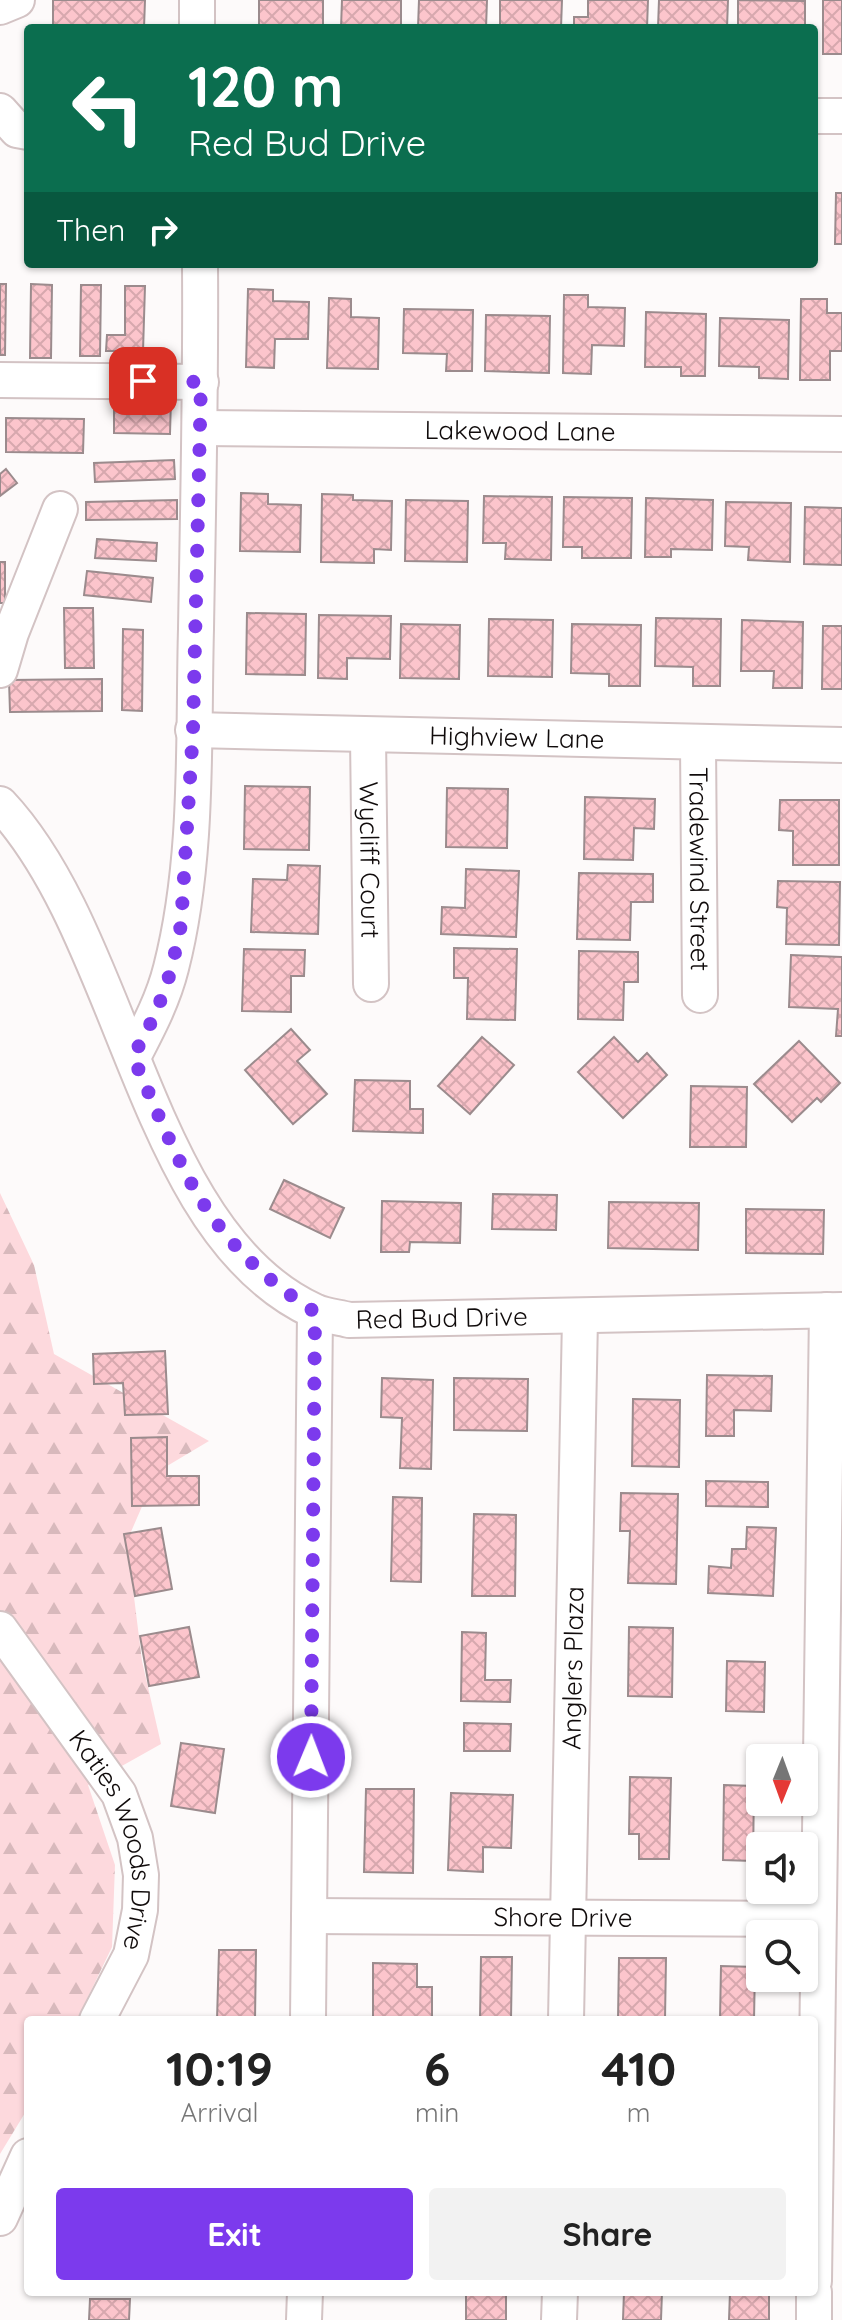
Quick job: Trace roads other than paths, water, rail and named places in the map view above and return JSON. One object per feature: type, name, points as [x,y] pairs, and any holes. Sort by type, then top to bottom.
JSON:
[{"type":"street","points":[[0,7],[17,0]]},
{"type":"street","points":[[197,0],[197,24]]},
{"type":"street","points":[[0,111],[17,130],[24,131]]},
{"type":"street","points":[[818,116],[842,116]]},
{"type":"street","points":[[133,1057],[156,1013],[171,971],[181,925],[193,730],[201,382],[200,268]]},
{"type":"street","points":[[0,380],[201,382]]},
{"type":"street","name":"Lakewood Lane","points":[[200,428],[842,434]]},
{"type":"street","points":[[0,670],[60,509]]},
{"type":"street","name":"Highview Lane","points":[[193,730],[842,745]]},
{"type":"street","name":"Wycliff Court","points":[[368,736],[371,984]]},
{"type":"street","name":"Tradewind Street","points":[[698,743],[700,995]]},
{"type":"street","name":"Red Bud Drive","points":[[0,804],[50,870],[92,953],[133,1057],[192,1191],[214,1223],[277,1288],[315,1312],[349,1320],[580,1318],[835,1310]]},
{"type":"street","points":[[816,2016],[835,1310]]},
{"type":"street","points":[[308,2016],[315,1312]]},
{"type":"street","name":"Anglers Plaza","points":[[566,2016],[580,1318]]},
{"type":"street","name":"Katies Woods Drive","points":[[0,1629],[119,1794],[135,1838],[141,1875],[140,1910],[131,1955],[99,2016]]},
{"type":"street","name":"Shore Drive","points":[[309,1916],[817,1919]]},
{"type":"street","points":[[0,2218],[24,2165]]},
{"type":"street","points":[[304,2320],[305,2296]]},
{"type":"street","points":[[559,2320],[560,2296]]},
{"type":"street","points":[[814,2296],[814,2320]]}]
